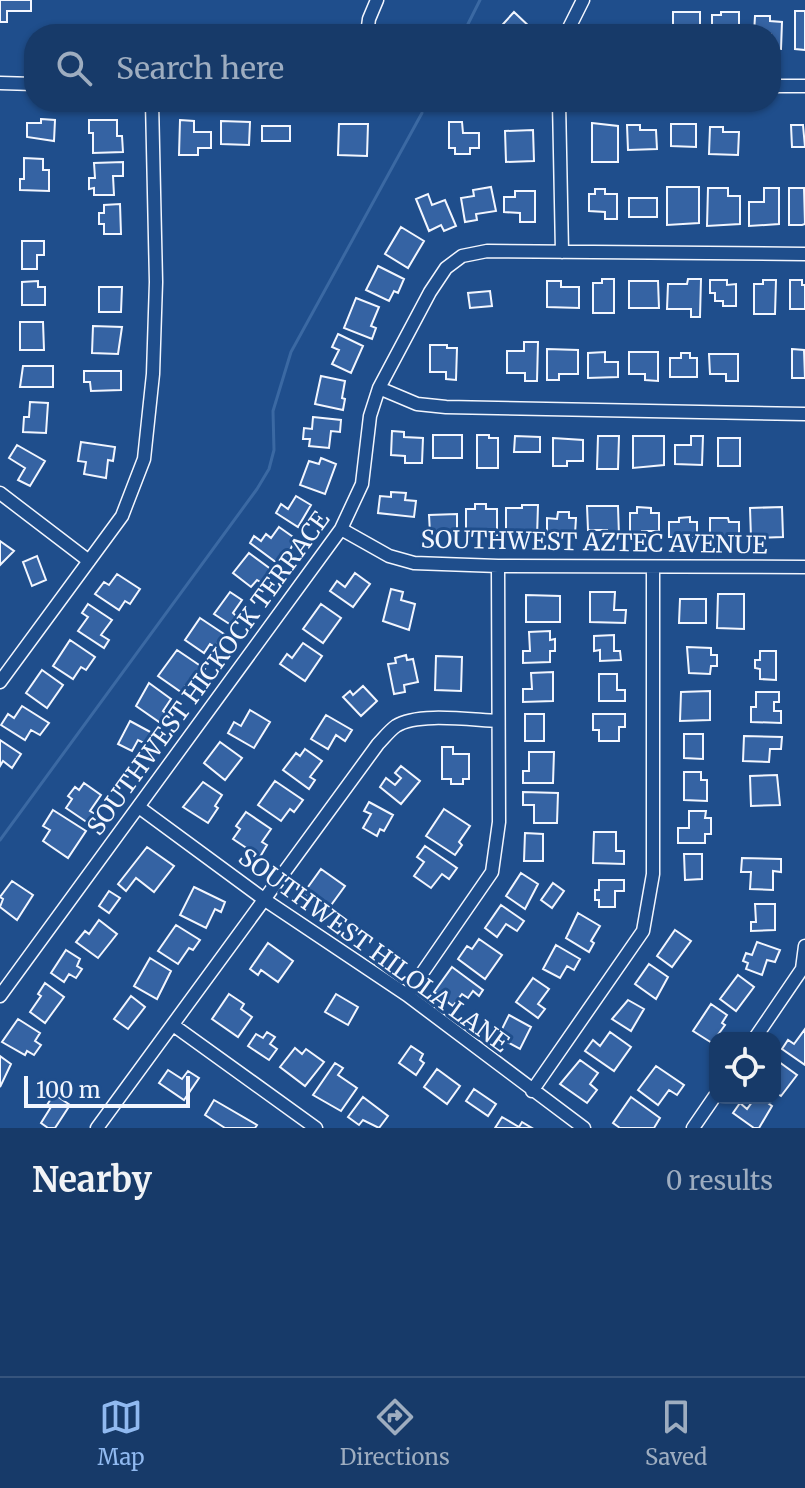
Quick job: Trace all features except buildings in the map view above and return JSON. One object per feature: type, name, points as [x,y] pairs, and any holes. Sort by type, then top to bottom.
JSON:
[{"type":"street","points":[[368,24],[377,0]]},
{"type":"street","points":[[571,24],[583,0]]},
{"type":"street","points":[[0,83],[24,84]]},
{"type":"street","points":[[781,86],[805,86]]},
{"type":"street","points":[[0,682],[122,516],[144,459],[153,374],[156,282],[152,112]]},
{"type":"street","points":[[559,112],[562,252],[805,254]]},
{"type":"street","name":"SOUTHWEST HICKOCK TERRACE","points":[[0,996],[341,529],[362,484],[370,416],[379,388],[446,268],[462,256],[474,253],[562,252]]},
{"type":"street","points":[[379,388],[417,404],[446,407],[805,414]]},
{"type":"street","points":[[0,493],[89,561]]},
{"type":"street","name":"SOUTHWEST AZTEC AVENUE","points":[[341,529],[389,556],[406,561],[498,566],[805,567]]},
{"type":"street","points":[[407,995],[492,872],[499,822],[498,566]]},
{"type":"street","points":[[532,1091],[643,931],[653,874],[653,567]]},
{"type":"street","points":[[97,1128],[378,744],[398,725],[431,719],[497,721]]},
{"type":"street","name":"SOUTHWEST HILOLA LANE","points":[[140,808],[265,900],[407,995],[584,1128]]},
{"type":"street","points":[[759,1032],[802,969],[805,946]]},
{"type":"street","points":[[173,1025],[316,1128]]},
{"type":"street","points":[[693,1128],[710,1104]]},
{"type":"waterway","points":[[468,24],[480,0]]},
{"type":"waterway","points":[[0,840],[269,469],[274,450],[273,411],[291,352],[422,113]]}]
